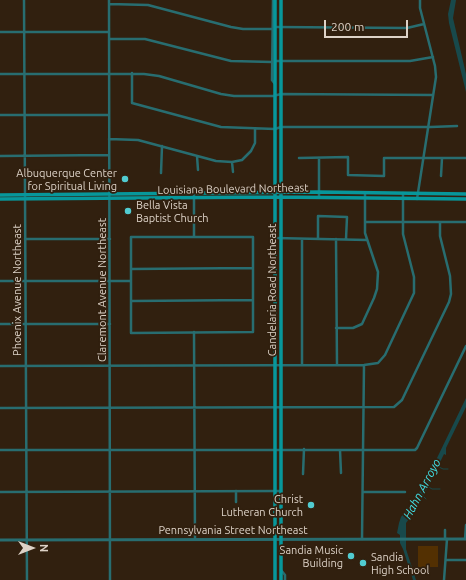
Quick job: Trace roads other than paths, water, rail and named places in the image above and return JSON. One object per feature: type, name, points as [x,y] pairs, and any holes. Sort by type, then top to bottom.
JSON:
[{"type":"main road","name":"Candelaria Road Northeast","points":[[274,0],[275,580]]},
{"type":"main road","name":"Candelaria Road Northeast","points":[[281,0],[281,580]]},
{"type":"main road","name":"Louisiana Boulevard Northeast","points":[[280,195],[319,192],[466,194]]},
{"type":"main road","name":"Louisiana Boulevard Northeast","points":[[0,199],[110,194],[280,195],[466,199]]},
{"type":"main road","name":"Louisiana Boulevard Northeast","points":[[0,195],[109,199],[275,195]]},
{"type":"street","name":"Phoenix Avenue Northeast","points":[[24,0],[27,580]]},
{"type":"street","name":"Claremont Avenue Northeast","points":[[109,0],[110,580]]},
{"type":"street","points":[[417,199],[436,77],[433,57],[420,8],[420,0]]},
{"type":"street","points":[[109,4],[148,5],[231,28],[243,29],[281,27],[407,28],[424,24]]},
{"type":"street","points":[[0,32],[109,32]]},
{"type":"street","points":[[109,39],[145,40],[231,61],[410,61],[433,57]]},
{"type":"street","points":[[0,74],[132,73],[159,76],[221,94],[234,96],[281,94],[433,95]]},
{"type":"street","points":[[132,73],[132,103],[211,125],[230,128],[255,129],[275,129],[281,127],[457,126]]},
{"type":"street","points":[[0,115],[109,114]]},
{"type":"street","points":[[109,139],[138,140],[216,161],[232,162],[242,160],[251,151],[255,143],[255,129]]},
{"type":"street","points":[[161,173],[162,146]]},
{"type":"street","points":[[0,156],[109,155]]},
{"type":"street","points":[[197,156],[198,170]]},
{"type":"street","points":[[299,158],[348,158],[348,175],[384,176],[384,158],[466,158]]},
{"type":"street","points":[[319,158],[319,197]]},
{"type":"street","points":[[441,176],[442,158]]},
{"type":"street","points":[[232,162],[233,172]]},
{"type":"street","points":[[336,328],[353,328],[362,324],[374,298],[378,278],[365,233],[365,193]]},
{"type":"street","points":[[0,366],[364,365],[378,363],[382,359],[414,293],[414,277],[404,239],[404,193]]},
{"type":"street","points":[[194,194],[194,237]]},
{"type":"street","points":[[318,239],[318,216],[346,217],[346,239]]},
{"type":"street","points":[[365,222],[466,222]]},
{"type":"street","points":[[0,408],[281,406],[394,407],[402,400],[449,302],[452,286],[440,236],[440,222]]},
{"type":"street","points":[[131,237],[194,237],[253,237],[253,332],[131,332],[131,237]]},
{"type":"street","points":[[275,238],[367,240]]},
{"type":"street","points":[[25,239],[110,239]]},
{"type":"street","points":[[302,239],[302,365]]},
{"type":"street","points":[[336,239],[337,365]]},
{"type":"street","points":[[131,269],[253,268]]},
{"type":"street","points":[[0,281],[131,281]]},
{"type":"street","points":[[131,301],[253,300]]},
{"type":"street","points":[[0,324],[110,324]]},
{"type":"street","points":[[194,332],[195,539]]},
{"type":"street","points":[[0,450],[412,450],[417,448],[466,346]]},
{"type":"street","points":[[362,539],[364,365]]},
{"type":"street","points":[[303,474],[304,449]]},
{"type":"street","points":[[340,450],[340,473]]},
{"type":"street","points":[[236,491],[236,502]]},
{"type":"street","points":[[0,492],[280,491]]},
{"type":"street","points":[[363,492],[405,492]]},
{"type":"street","points":[[466,525],[466,539]]},
{"type":"street","points":[[444,580],[446,530]]},
{"type":"street","name":"Pennsylvania Street Northeast","points":[[0,540],[466,539]]},
{"type":"street","points":[[446,560],[466,560]]},
{"type":"street","points":[[281,570],[286,575],[286,580]]},
{"type":"water","points":[[451,0],[456,0],[453,18],[466,74],[466,92],[449,23],[448,14]]},
{"type":"water","name":"Hahn Arroyo","points":[[466,398],[466,407],[446,448],[446,455],[444,454],[419,505],[406,523],[406,549],[416,580],[413,580],[400,543],[400,535],[397,533],[399,523],[401,517],[423,487]]},
{"type":"waterway","name":"Hahn Arroyo","points":[[437,466],[443,469],[448,469]]},
{"type":"waterway","name":"Hahn Arroyo","points":[[427,486],[432,489],[440,489]]},
{"type":"waterway","name":"Hahn Arroyo","points":[[422,495],[426,499]]},
{"type":"place","name":"Albuquerque Center for Spiritual Living","points":[[125,179]]},
{"type":"place","name":"Bella Vista Baptist Church","points":[[128,211]]},
{"type":"place","name":"Christ Lutheran Church","points":[[311,505]]},
{"type":"place","name":"Sandia Music Building","points":[[351,556]]},
{"type":"place","name":"Sandia High School","points":[[363,563]]}]
